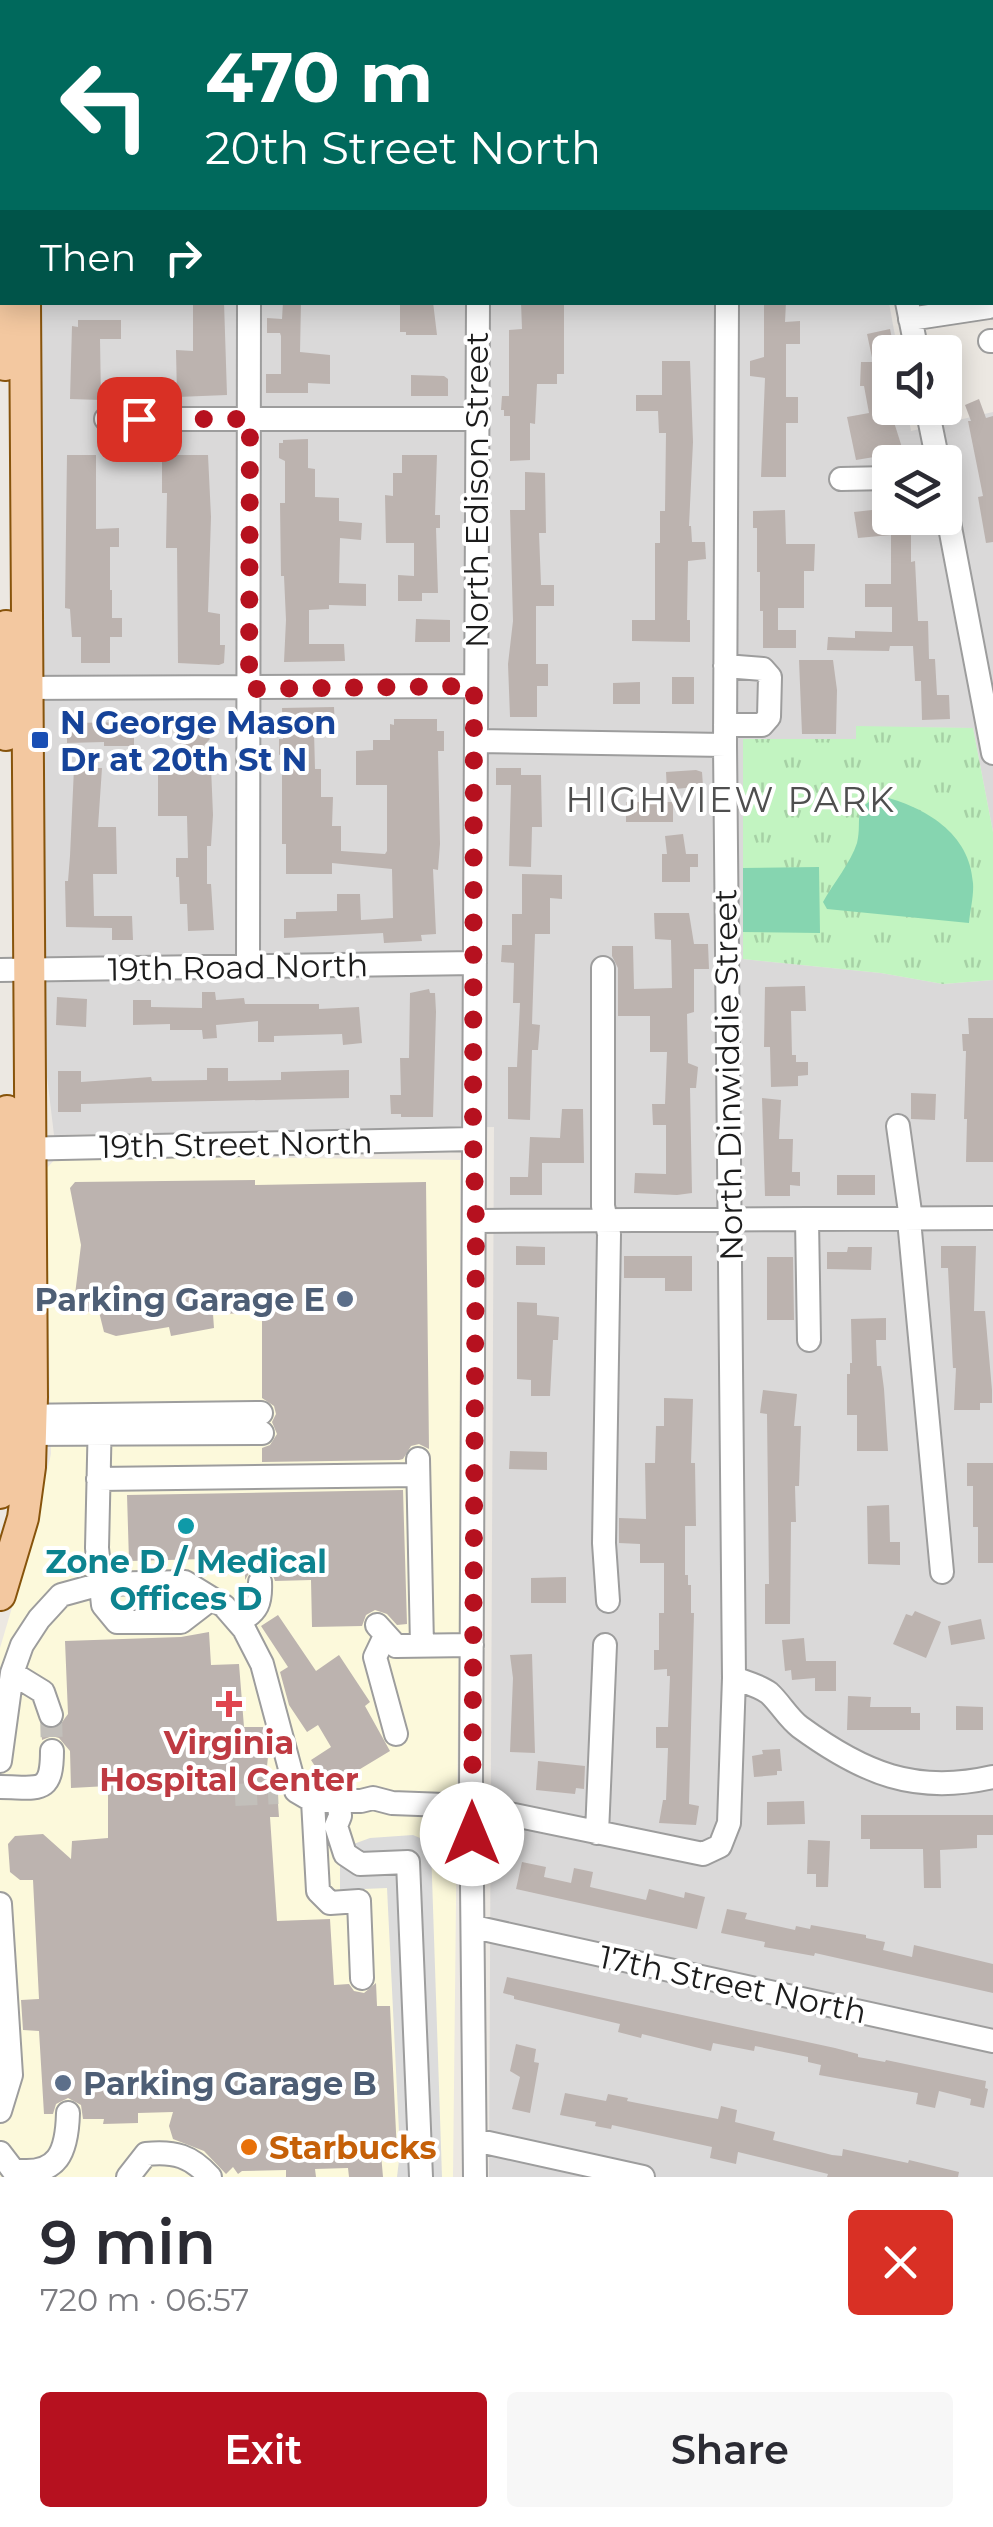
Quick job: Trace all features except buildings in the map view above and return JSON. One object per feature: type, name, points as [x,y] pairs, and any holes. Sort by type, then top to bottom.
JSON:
[{"type":"main road","points":[[1,305],[11,688],[12,1149],[19,1425],[30,1467],[23,1518],[2,1582]]},
{"type":"main road","points":[[11,688],[24,305]]},
{"type":"main road","points":[[0,1492],[19,1425]]},
{"type":"street","points":[[248,305],[248,967]]},
{"type":"street","name":"North Edison Street","points":[[475,2177],[471,1806],[478,305]]},
{"type":"street","name":"North Dinwiddie Street","points":[[597,1834],[703,1854],[720,1846],[729,1823],[734,1678],[725,735],[727,305]]},
{"type":"street","points":[[909,311],[989,307]]},
{"type":"street","points":[[106,418],[478,419]]},
{"type":"street","points":[[841,479],[872,478]]},
{"type":"street","points":[[951,535],[993,753]]},
{"type":"street","points":[[476,741],[725,735],[762,725],[769,717],[770,676],[763,669],[725,666]]},
{"type":"street","points":[[11,688],[474,686]]},
{"type":"street","name":"19th Road North","points":[[12,970],[475,963]]},
{"type":"street","points":[[603,968],[603,1206],[610,1234],[604,1544],[608,1600]]},
{"type":"street","points":[[898,1126],[942,1572]]},
{"type":"street","name":"19th Street North","points":[[12,1149],[473,1139]]},
{"type":"street","points":[[476,1221],[993,1218]]},
{"type":"street","points":[[807,1220],[810,1340]]},
{"type":"street","points":[[19,1425],[262,1423]]},
{"type":"street","points":[[100,1424],[97,1548],[103,1605],[117,1622],[181,1622],[211,1599]]},
{"type":"street","points":[[98,1479],[418,1468],[414,1606],[422,1645]]},
{"type":"street","points":[[0,1761],[12,1673],[22,1645],[38,1619],[61,1596],[101,1584],[185,1582],[239,1622],[262,1664],[318,1891],[330,1902],[360,1901],[362,1978]]},
{"type":"street","points":[[239,1622],[254,1613],[260,1602],[260,1582]]},
{"type":"street","points":[[396,1734],[376,1657],[381,1630],[396,1646],[472,1646]]},
{"type":"street","points":[[296,1795],[377,1808],[392,1802],[471,1806],[597,1834],[606,1645]]},
{"type":"street","points":[[12,1673],[42,1692],[51,1715]]},
{"type":"street","points":[[734,1678],[767,1691],[796,1724],[853,1762],[909,1783],[965,1783],[993,1777]]},
{"type":"street","points":[[0,1786],[33,1787],[47,1783],[52,1776],[52,1752]]},
{"type":"street","points":[[347,1806],[336,1826],[344,1854],[360,1864],[408,1862],[421,2177]]},
{"type":"street","points":[[0,1910],[5,2081],[0,2111]]},
{"type":"street","name":"17th Street North","points":[[474,1928],[993,2041]]},
{"type":"street","points":[[0,2153],[13,2170],[25,2174],[48,2168],[64,2153],[71,2113],[71,2177]]},
{"type":"street","points":[[475,2140],[643,2177]]},
{"type":"street","points":[[128,2177],[146,2154],[176,2153],[192,2158],[211,2177]]},
{"type":"shaded area","points":[[34,305],[889,305],[895,335],[872,335],[872,425],[910,425],[911,431],[962,425],[962,419],[993,412],[993,832],[973,728],[856,727],[856,739],[743,739],[743,959],[881,973],[943,984],[993,980],[993,2177],[489,2177],[494,1127],[54,1135],[45,1060]]},
{"type":"shaded area","name":"Virginia Hospital Center","points":[[59,1155],[460,1160],[453,2177],[0,2177],[0,1648],[51,1454],[46,1169]]},
{"type":"shaded area","points":[[413,1835],[427,1841],[431,1848],[442,2177],[397,2177],[400,2152],[387,1888],[340,1890],[340,1849],[370,1838]]},
{"type":"green space","points":[[856,726],[973,728],[993,832],[993,980],[943,984],[881,973],[743,959],[743,739],[856,739]]},
{"type":"green space","points":[[881,796],[929,815],[964,850],[973,883],[969,923],[827,909],[823,902],[857,843],[861,810]]},
{"type":"green space","points":[[819,867],[820,933],[743,932],[743,868]]},
{"type":"tunnel","points":[[51,1715],[52,1751]]},
{"type":"tunnel","points":[[235,1795],[278,1793]]},
{"type":"place","name":"N George Mason Dr at 20th St N","points":[[40,740]]},
{"type":"place","name":"Parking Garage E","points":[[345,1299]]},
{"type":"place","name":"Zone D / Medical Offices D","points":[[186,1526]]},
{"type":"place","name":"Virginia Hospital Center","points":[[229,1704]]},
{"type":"place","name":"Parking Garage B","points":[[63,2083]]},
{"type":"place","name":"Starbucks","points":[[249,2147]]},
{"type":"district","name":"HIGHVIEW PARK","points":[[731,799]]},
{"type":"route","points":[[139,419],[250,419],[249,689],[474,686],[472,1834]]}]
